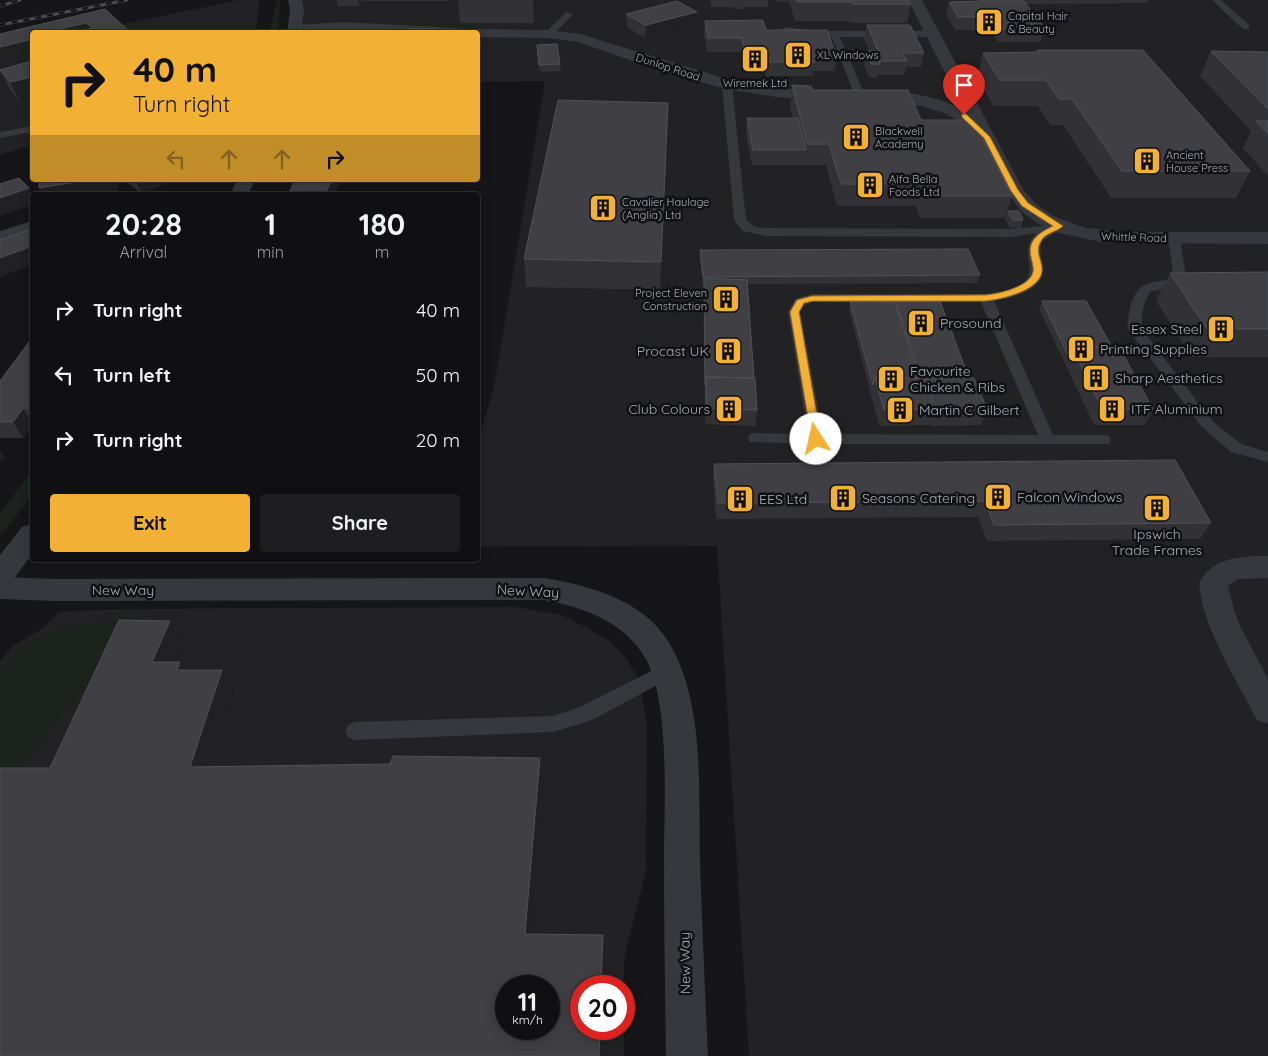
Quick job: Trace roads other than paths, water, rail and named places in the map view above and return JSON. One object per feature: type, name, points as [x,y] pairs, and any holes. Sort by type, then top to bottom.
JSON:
[{"type":"street","points":[[294,30],[297,10],[296,0]]},
{"type":"street","name":"Whittle Road","points":[[915,0],[1015,191],[1025,205],[1037,214],[1059,226],[1087,235],[1102,237],[1268,238]]},
{"type":"street","points":[[304,30],[344,26],[419,30]]},
{"type":"street","name":"Dunlop Road","points":[[480,33],[549,34],[580,38],[670,69],[727,85],[778,93],[909,99],[938,104],[964,115],[987,137]]},
{"type":"street","name":"Dunlop Road","points":[[860,96],[904,92],[932,83],[947,69],[946,59]]},
{"type":"street","points":[[0,238],[30,228]]},
{"type":"street","points":[[0,576],[30,537]]},
{"type":"street","points":[[1268,567],[1238,567],[1225,572],[1213,583],[1212,592],[1220,616],[1268,710]]},
{"type":"street","name":"New Way","points":[[0,588],[56,590],[544,589],[586,598],[637,626],[655,647],[667,671],[673,694],[680,772],[687,1056]]},
{"type":"lane","points":[[1216,0],[1246,26]]},
{"type":"lane","points":[[549,34],[569,14]]},
{"type":"lane","points":[[785,30],[813,34],[933,34]]},
{"type":"lane","points":[[835,34],[860,96]]},
{"type":"lane","points":[[727,85],[740,220],[742,226],[748,229],[767,232],[1012,233],[1040,231],[1059,226]]},
{"type":"lane","points":[[2,135],[30,129]]},
{"type":"lane","points":[[816,439],[794,312],[800,302],[812,298],[986,298],[1002,296],[1018,290],[1035,279],[1038,271],[1034,252],[1036,242],[1042,235],[1059,226]]},
{"type":"lane","points":[[1174,238],[1180,281]]},
{"type":"lane","points":[[1199,281],[1180,281],[1148,288],[1143,292],[1134,318],[1135,329],[1207,424],[1236,448],[1268,457]]},
{"type":"lane","points":[[986,298],[1048,440]]},
{"type":"lane","points":[[755,438],[1104,440]]},
{"type":"lane","points":[[355,731],[554,724],[585,714],[667,671]]},
{"type":"railway","points":[[0,6],[20,0]]},
{"type":"railway","points":[[0,25],[127,0]]},
{"type":"place","name":"Capital Hair & Beauty","points":[[989,22]]},
{"type":"place","name":"XL Windows","points":[[798,55]]},
{"type":"place","name":"Wiremek Ltd","points":[[755,59]]},
{"type":"place","name":"Blackwell Academy","points":[[856,137]]},
{"type":"place","name":"Ancient House Press","points":[[1147,161]]},
{"type":"place","name":"Alfa Bella Foods Ltd","points":[[870,185]]},
{"type":"place","name":"Cavalier Haulage (Anglia) Ltd","points":[[603,208]]},
{"type":"place","name":"Project Eleven Construction","points":[[726,299]]},
{"type":"place","name":"Prosound","points":[[921,323]]},
{"type":"place","name":"Essex Steel","points":[[1221,329]]},
{"type":"place","name":"Printing Supplies","points":[[1081,349]]},
{"type":"place","name":"Procast UK","points":[[728,351]]},
{"type":"place","name":"Sharp Aesthetics","points":[[1096,378]]},
{"type":"place","name":"Favourite Chicken & Ribs","points":[[891,379]]},
{"type":"place","name":"Club Colours","points":[[729,409]]},
{"type":"place","name":"ITF Aluminium","points":[[1112,409]]},
{"type":"place","name":"Martin C Gilbert","points":[[900,410]]},
{"type":"place","name":"Falcon Windows","points":[[998,497]]},
{"type":"place","name":"Seasons Catering","points":[[843,498]]},
{"type":"place","name":"EES Ltd","points":[[740,499]]},
{"type":"place","name":"Ipswich Trade Frames","points":[[1157,508]]}]
